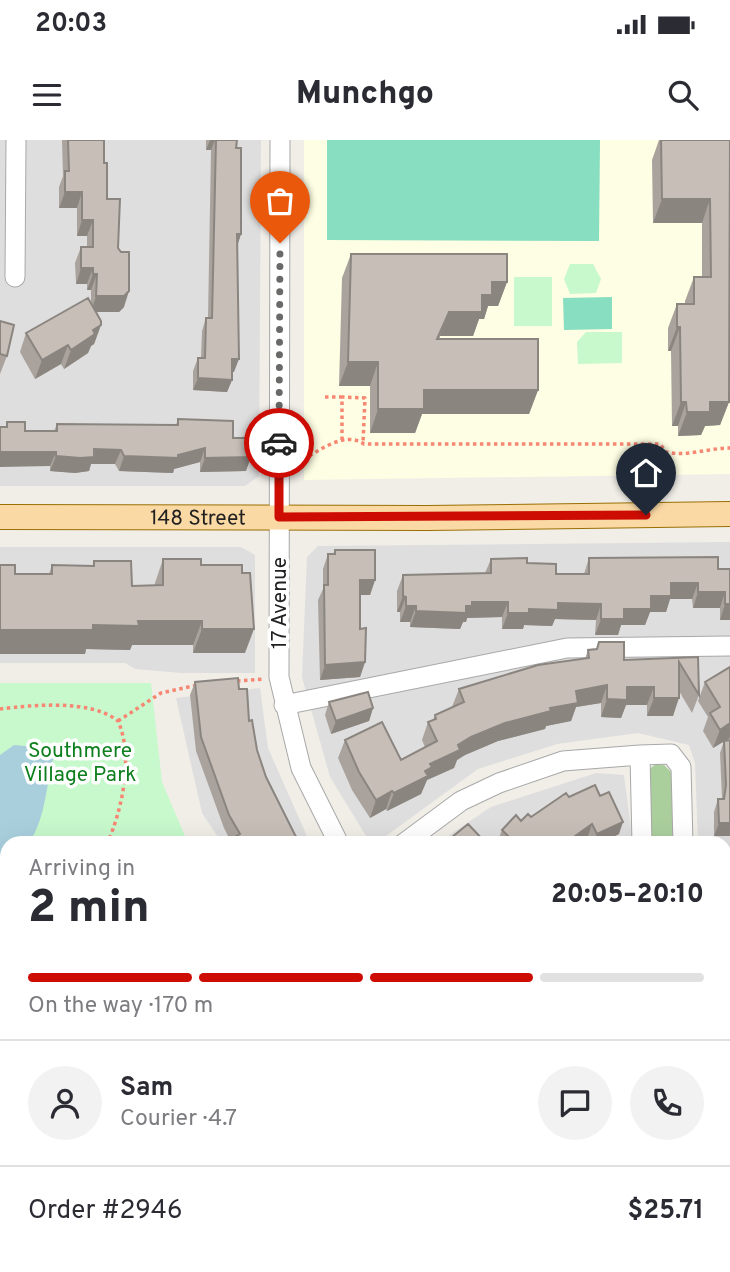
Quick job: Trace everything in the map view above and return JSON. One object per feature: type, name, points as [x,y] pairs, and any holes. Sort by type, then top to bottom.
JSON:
[{"type":"main road","name":"148 Street","points":[[0,517],[730,514]]},
{"type":"street","points":[[15,277],[16,140]]},
{"type":"street","name":"17 Avenue","points":[[281,140],[279,677],[301,768],[335,836]]},
{"type":"street","points":[[284,705],[567,648],[730,646]]},
{"type":"street","points":[[414,836],[461,801],[499,783],[564,761],[671,754],[681,767],[683,836]]},
{"type":"street","points":[[640,755],[642,836]]},
{"type":"path","points":[[325,397],[365,398],[363,443]]},
{"type":"path","points":[[342,397],[342,440]]},
{"type":"path","points":[[299,471],[300,461],[342,440],[363,443],[660,444],[666,452],[686,454],[707,449],[730,448]]},
{"type":"path","points":[[236,681],[279,677]]},
{"type":"path","points":[[118,721],[161,693],[200,685]]},
{"type":"path","points":[[0,709],[52,705],[102,712],[118,721],[123,738],[124,791],[119,817],[111,836]]},
{"type":"shaded area","points":[[0,140],[261,140],[259,476],[245,486],[0,486]]},
{"type":"shaded area","points":[[304,140],[730,140],[730,474],[304,480]]},
{"type":"shaded area","points":[[730,542],[730,836],[698,836],[695,763],[689,745],[638,733],[557,744],[478,769],[386,836],[366,836],[330,777],[302,677],[307,557],[318,546]]},
{"type":"shaded area","points":[[0,547],[241,547],[255,555],[255,673],[181,673],[135,669],[125,663],[0,663]]},
{"type":"shaded area","points":[[260,688],[268,748],[307,836],[217,836],[202,813],[176,698]]},
{"type":"shaded area","points":[[596,773],[624,775],[632,836],[448,836],[491,807]]},
{"type":"green space","points":[[327,140],[600,140],[599,241],[327,240]]},
{"type":"green space","points":[[570,264],[593,264],[601,279],[596,293],[570,294],[564,279]]},
{"type":"green space","points":[[514,277],[552,277],[552,326],[514,326]]},
{"type":"green space","points":[[612,297],[612,329],[564,330],[563,298]]},
{"type":"green space","points":[[586,332],[622,332],[622,363],[578,364],[577,342]]},
{"type":"green space","name":"Southmere Village Park","points":[[0,683],[151,683],[162,782],[185,836],[0,836]]},
{"type":"green space","points":[[656,764],[664,765],[672,773],[674,836],[648,836],[648,770]]},
{"type":"water","points":[[14,745],[56,749],[40,821],[33,836],[0,836],[0,755]]},
{"type":"building","points":[[68,140],[104,140],[107,199],[120,199],[118,248],[121,252],[129,252],[129,291],[124,296],[96,296],[97,274],[93,274],[93,268],[81,268],[81,247],[93,247],[93,220],[82,220],[82,192],[65,192],[65,171],[69,171]]},
{"type":"building","points":[[216,140],[237,140],[236,148],[241,148],[241,234],[237,234],[239,359],[232,359],[232,380],[198,378],[198,358],[205,358],[206,318],[212,318]]},
{"type":"building","points":[[661,140],[730,140],[729,402],[710,402],[710,412],[687,412],[686,402],[681,402],[677,304],[694,304],[694,277],[711,277],[710,199],[662,199]]},
{"type":"building","points":[[351,254],[507,254],[507,282],[492,282],[492,295],[482,295],[482,312],[449,312],[437,339],[538,339],[538,390],[424,390],[424,409],[378,409],[378,362],[348,362]]},
{"type":"building","points":[[88,298],[101,321],[101,325],[93,330],[95,334],[71,350],[68,345],[42,360],[26,333]]},
{"type":"building","points":[[0,321],[14,325],[7,356],[0,354]]},
{"type":"building","points":[[178,419],[233,421],[233,438],[251,438],[251,457],[205,458],[205,448],[178,455],[178,458],[124,456],[121,450],[94,449],[94,457],[80,458],[56,456],[56,452],[0,452],[0,427],[7,427],[7,422],[25,422],[25,431],[57,431],[57,424],[178,425]]},
{"type":"building","points":[[335,550],[375,550],[375,580],[360,580],[360,629],[366,628],[365,662],[325,665],[324,585],[328,585],[328,554],[335,554]]},
{"type":"building","points":[[718,557],[718,569],[730,569],[730,604],[725,604],[725,592],[698,592],[698,583],[671,583],[671,596],[651,596],[651,609],[624,609],[624,619],[601,619],[601,604],[558,603],[558,610],[529,609],[529,613],[508,613],[508,602],[472,602],[472,606],[466,606],[466,613],[416,611],[416,606],[406,606],[406,597],[403,596],[403,575],[491,573],[491,559],[527,558],[527,563],[556,564],[556,574],[589,574],[589,558]]},
{"type":"building","points":[[163,559],[201,559],[201,565],[242,565],[242,573],[250,573],[254,629],[202,629],[202,621],[138,621],[139,626],[93,625],[93,630],[0,630],[0,565],[15,565],[15,574],[52,574],[52,565],[94,566],[94,561],[131,561],[132,586],[163,585]]},
{"type":"building","points":[[599,642],[624,642],[624,660],[698,657],[699,695],[679,662],[679,698],[654,698],[654,687],[627,687],[627,700],[607,699],[607,685],[576,691],[578,703],[550,708],[551,711],[505,723],[471,737],[458,745],[460,750],[430,764],[432,767],[425,771],[428,776],[376,800],[359,772],[345,740],[382,722],[401,760],[437,741],[428,722],[436,719],[435,715],[464,702],[459,689],[538,665],[589,658],[588,650],[597,649]]},
{"type":"building","points":[[730,667],[730,723],[720,730],[710,713],[720,707],[705,682]]},
{"type":"building","points":[[238,678],[239,689],[247,689],[249,721],[252,720],[257,750],[266,777],[296,836],[237,836],[240,834],[229,815],[201,737],[195,682]]},
{"type":"building","points":[[368,692],[373,708],[336,721],[329,702]]},
{"type":"building","points":[[730,740],[730,823],[719,823],[718,799],[724,799],[726,785],[724,741]]},
{"type":"building","points":[[595,785],[600,796],[609,792],[623,822],[597,834],[592,824],[575,836],[508,836],[502,830],[516,815],[521,821],[528,814],[531,817],[566,793],[569,797]]},
{"type":"building","points":[[468,824],[479,836],[453,836]]},
{"type":"way so far","points":[[279,443],[280,243]]},
{"type":"route","points":[[279,443],[279,517],[646,515]]}]
